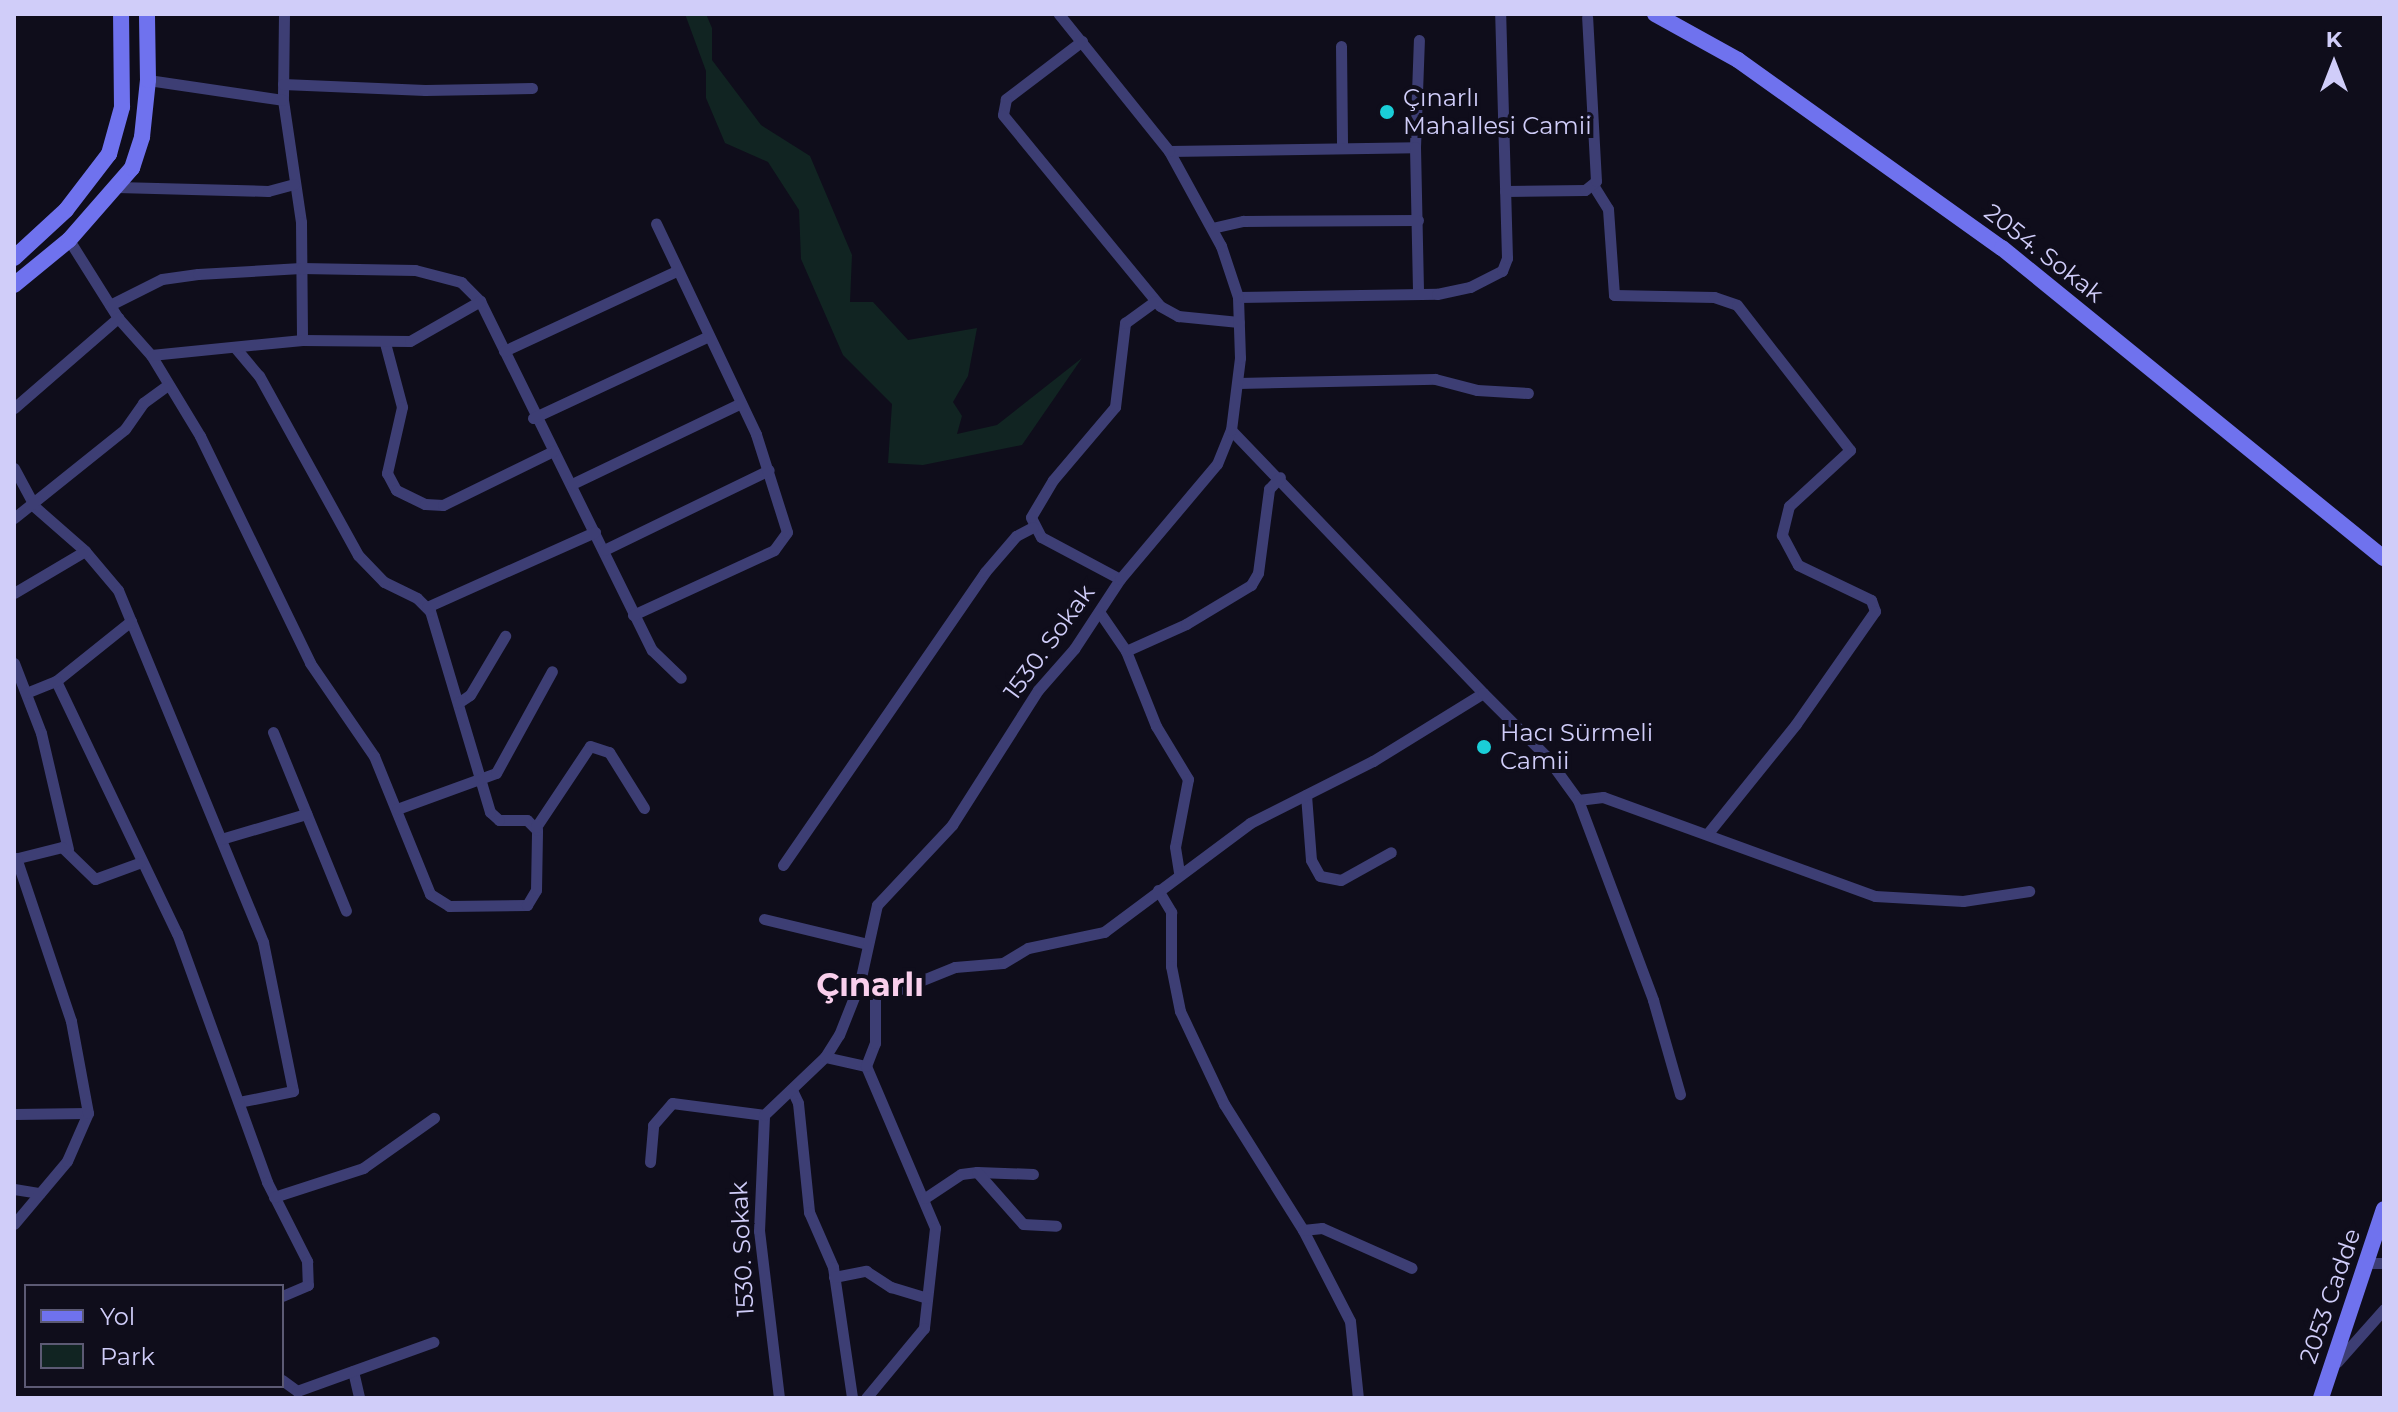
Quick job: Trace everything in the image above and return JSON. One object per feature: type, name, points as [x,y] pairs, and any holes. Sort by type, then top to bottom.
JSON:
[{"type":"main road","points":[[14,258],[66,210],[109,154],[122,107],[121,14]]},
{"type":"main road","points":[[14,285],[69,240],[132,168],[142,137],[148,80],[147,14]]},
{"type":"main road","name":"2054. Sokak","points":[[1655,14],[1738,60],[2002,248],[2384,558]]},
{"type":"main road","name":"2053 Cadde","points":[[2321,1398],[2329,1372],[2376,1263],[2384,1209]]},
{"type":"street","points":[[284,14],[283,100],[301,268],[302,340]]},
{"type":"street","name":"1530. Sokak","points":[[779,1398],[759,1231],[764,1115],[825,1057],[857,991],[877,905],[952,825],[1038,690],[1100,613],[1120,579],[1217,464],[1231,430],[1238,383],[1238,297],[1212,228],[1169,151],[1059,14]]},
{"type":"street","points":[[1238,297],[1418,294],[1459,290],[1502,271],[1507,258],[1500,14]]},
{"type":"street","points":[[1505,191],[1580,191],[1593,185],[1597,172],[1587,17]]},
{"type":"street","points":[[1418,294],[1415,147],[1419,40]]},
{"type":"street","points":[[1082,41],[1006,99],[1003,115],[1155,301],[1178,316],[1239,322]]},
{"type":"street","points":[[1341,46],[1342,144]]},
{"type":"street","points":[[148,80],[283,100]]},
{"type":"street","points":[[283,84],[425,90],[532,88]]},
{"type":"street","points":[[1169,151],[1342,144],[1415,147]]},
{"type":"street","points":[[117,187],[268,191],[294,184]]},
{"type":"street","points":[[1593,185],[1608,209],[1614,295],[1714,297],[1737,305],[1850,450],[1789,506],[1782,535],[1798,565],[1871,600],[1875,611],[1788,734],[1709,832]]},
{"type":"street","points":[[1212,228],[1243,221],[1418,220]]},
{"type":"street","points":[[633,615],[782,545],[787,528],[769,470],[741,403],[676,271],[656,223]]},
{"type":"street","points":[[69,240],[118,318],[151,355],[239,509],[291,628],[374,756],[430,894],[449,906],[519,908],[531,902],[536,890],[536,827],[590,746],[609,752],[644,808]]},
{"type":"street","points":[[110,305],[162,279],[301,268],[433,271],[461,282],[480,301],[533,418],[572,484],[633,615],[659,661],[681,678]]},
{"type":"street","points":[[504,351],[676,271]]},
{"type":"street","points":[[151,355],[302,340],[385,343],[426,334],[480,301]]},
{"type":"street","points":[[1120,579],[1041,537],[1033,527],[1037,502],[1115,407],[1125,323],[1155,301]]},
{"type":"street","points":[[14,408],[118,318]]},
{"type":"street","points":[[533,418],[709,336]]},
{"type":"street","points":[[385,343],[402,407],[387,473],[396,490],[425,504],[443,505],[553,451]]},
{"type":"street","points":[[235,347],[267,388],[358,555],[384,582],[427,607],[495,818],[527,820],[536,827]]},
{"type":"street","points":[[1238,383],[1435,379],[1477,390],[1528,393]]},
{"type":"street","points":[[14,518],[35,507],[168,385]]},
{"type":"street","points":[[572,484],[741,403]]},
{"type":"street","points":[[1231,430],[1280,477],[1546,756],[1578,800],[1648,985],[1680,1094]]},
{"type":"street","points":[[14,468],[35,507],[108,574],[131,621],[268,958],[293,1091],[239,1102]]},
{"type":"street","points":[[604,550],[769,470]]},
{"type":"street","points":[[1126,651],[1186,624],[1255,581],[1269,489],[1280,477]]},
{"type":"street","points":[[783,865],[985,572],[1016,536],[1033,527]]},
{"type":"street","points":[[427,607],[595,532]]},
{"type":"street","points":[[14,593],[85,551]]},
{"type":"street","points":[[1100,613],[1126,651],[1156,726],[1188,779],[1176,836],[1179,873]]},
{"type":"street","points":[[26,693],[56,681],[131,621]]},
{"type":"street","points":[[458,703],[470,695],[505,636]]},
{"type":"street","points":[[14,663],[66,825],[68,849],[84,873],[95,879],[139,863]]},
{"type":"street","points":[[397,809],[481,780],[499,770],[552,671]]},
{"type":"street","points":[[56,681],[139,863],[177,933],[274,1197],[307,1261],[309,1277],[305,1288],[284,1295]]},
{"type":"street","points":[[857,991],[893,992],[955,967],[1003,963],[1028,948],[1104,932],[1179,873],[1250,823],[1306,795],[1483,693]]},
{"type":"street","points":[[273,732],[346,911]]},
{"type":"street","points":[[1306,795],[1311,860],[1320,876],[1341,880],[1391,852]]},
{"type":"street","points":[[1578,800],[1603,797],[1709,832],[1832,884],[1875,896],[1943,902],[2029,891]]},
{"type":"street","points":[[221,839],[306,814]]},
{"type":"street","points":[[14,1224],[74,1149],[88,1113],[71,1021],[15,858],[50,847],[68,849]]},
{"type":"street","points":[[1158,890],[1169,907],[1172,978],[1192,1040],[1224,1104],[1303,1230],[1350,1321],[1358,1398]]},
{"type":"street","points":[[764,919],[867,944]]},
{"type":"street","points":[[866,1398],[924,1328],[935,1228],[925,1198],[866,1066],[875,1043],[875,992]]},
{"type":"street","points":[[825,1057],[866,1066]]},
{"type":"street","points":[[792,1090],[798,1103],[809,1212],[834,1277],[852,1398]]},
{"type":"street","points":[[650,1162],[653,1125],[672,1103],[764,1115]]},
{"type":"street","points":[[14,1114],[88,1113]]},
{"type":"street","points":[[274,1197],[363,1168],[434,1118]]},
{"type":"street","points":[[977,1172],[1023,1224],[1056,1226]]},
{"type":"street","points":[[925,1198],[961,1174],[1033,1174]]},
{"type":"street","points":[[14,1189],[40,1193]]},
{"type":"street","points":[[1303,1230],[1312,1226],[1337,1233],[1412,1268]]},
{"type":"street","points":[[834,1277],[866,1271],[891,1287],[926,1298]]},
{"type":"street","points":[[2329,1372],[2384,1309]]},
{"type":"street","points":[[284,1381],[297,1391],[433,1342]]},
{"type":"street","points":[[353,1371],[359,1398]]},
{"type":"green space","points":[[685,14],[706,14],[712,28],[712,60],[761,125],[810,156],[852,255],[850,302],[873,302],[908,340],[977,328],[968,376],[953,402],[962,416],[957,434],[997,425],[1082,358],[1022,445],[923,465],[888,463],[892,404],[843,355],[801,259],[799,210],[768,162],[725,143],[706,98],[706,71]]},
{"type":"place","name":"Çınarlı Mahallesi Camii","points":[[1387,112]]},
{"type":"place","name":"Hacı Sürmeli Camii","points":[[1484,747]]},
{"type":"district","name":"Çınarlı","points":[[870,985]]}]
